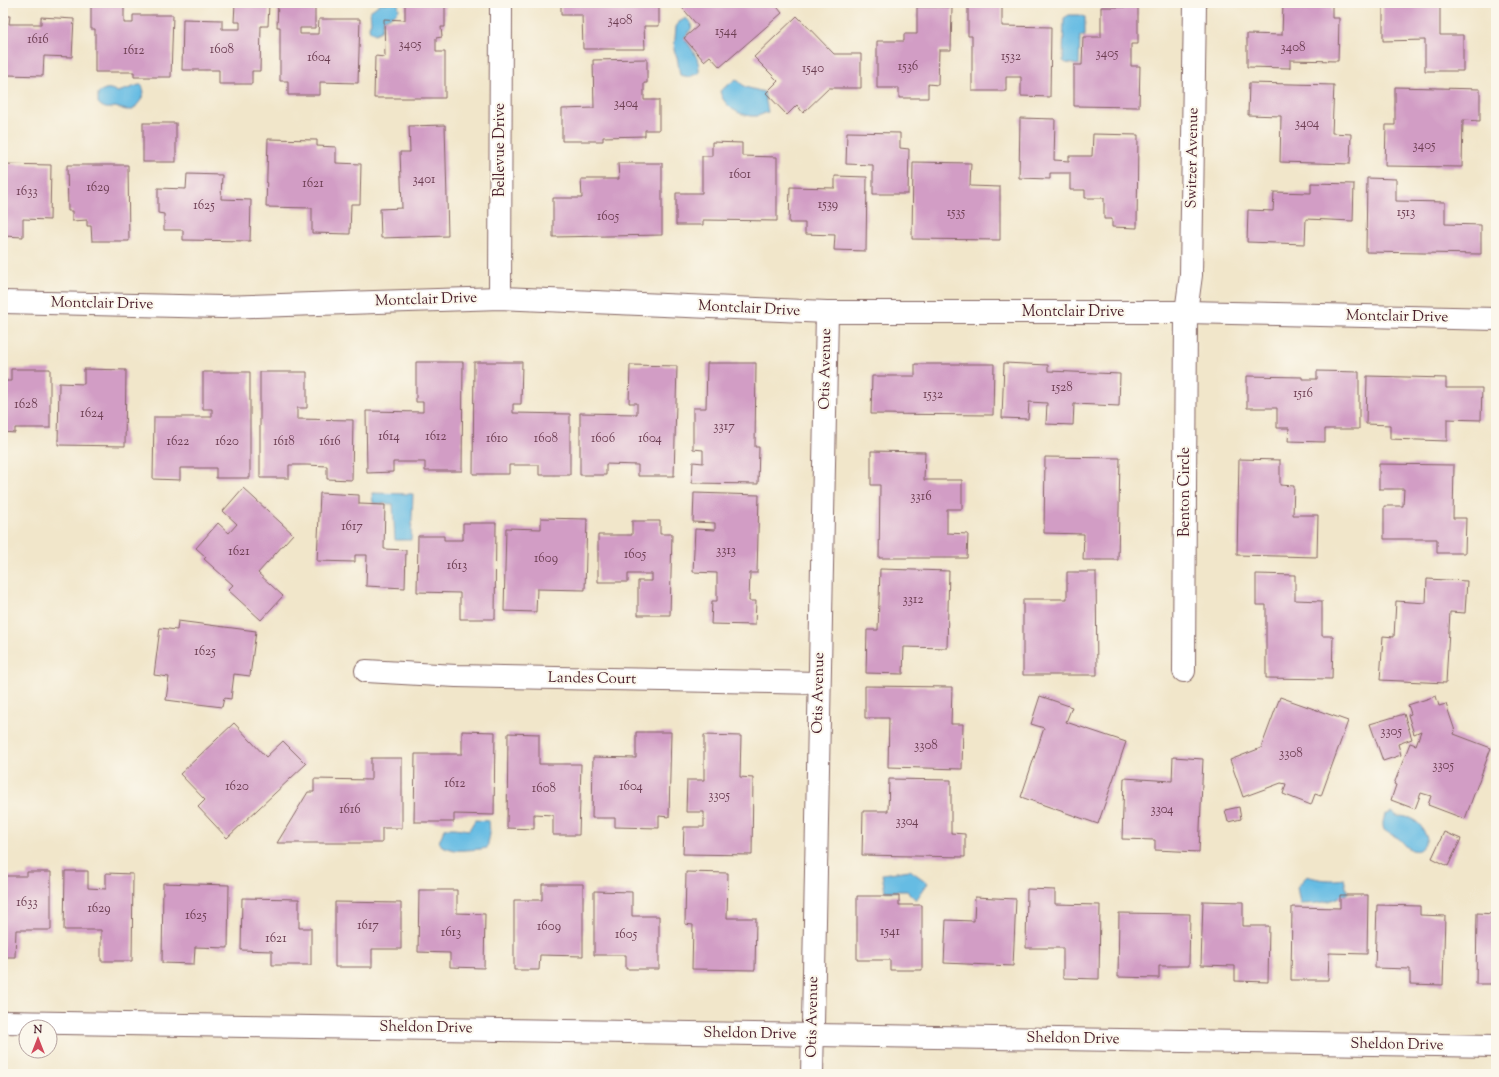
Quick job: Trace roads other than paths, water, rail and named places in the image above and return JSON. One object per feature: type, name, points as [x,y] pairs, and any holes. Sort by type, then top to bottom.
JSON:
[{"type":"street","name":"Bellevue Drive","points":[[500,298],[501,3]]},
{"type":"street","name":"Switzer Avenue","points":[[1186,312],[1191,275],[1195,3]]},
{"type":"street","name":"Montclair Drive","points":[[3,302],[222,307],[500,298],[827,312],[1186,312],[1496,319]]},
{"type":"street","name":"Otis Avenue","points":[[812,1074],[827,312]]},
{"type":"street","name":"Benton Circle","points":[[1184,671],[1186,312]]},
{"type":"street","name":"Landes Court","points":[[366,671],[456,676],[819,683]]},
{"type":"street","name":"Sheldon Drive","points":[[3,1022],[1496,1046]]},
{"type":"water","points":[[381,3],[398,3],[399,10],[394,15],[384,19],[381,31],[375,34],[370,31],[369,27],[371,22],[370,11]]},
{"type":"water","points":[[1069,15],[1080,15],[1085,17],[1085,36],[1080,36],[1079,65],[1066,63],[1063,61],[1064,18]]},
{"type":"water","points":[[686,18],[692,24],[691,29],[684,38],[695,54],[699,68],[699,73],[689,77],[680,75],[677,57],[674,50],[676,27],[679,22]]},
{"type":"water","points":[[736,79],[745,87],[764,92],[768,112],[758,116],[750,116],[733,110],[728,106],[720,91]]},
{"type":"water","points":[[142,85],[144,92],[141,100],[133,110],[115,107],[106,108],[98,103],[98,93],[103,90],[110,89],[118,92]]},
{"type":"water","points":[[372,493],[413,494],[411,540],[395,540],[393,504],[373,503]]},
{"type":"water","points":[[1392,812],[1398,816],[1410,818],[1420,825],[1427,839],[1419,850],[1416,851],[1409,848],[1398,838],[1384,830],[1383,822],[1385,815]]},
{"type":"water","points":[[475,820],[489,821],[490,834],[487,848],[454,850],[442,846],[439,842],[446,828],[469,830]]},
{"type":"water","points":[[910,870],[928,883],[916,900],[907,891],[885,891],[882,874]]},
{"type":"water","points":[[1307,876],[1325,880],[1344,879],[1348,893],[1336,899],[1325,902],[1300,904],[1297,887]]}]
